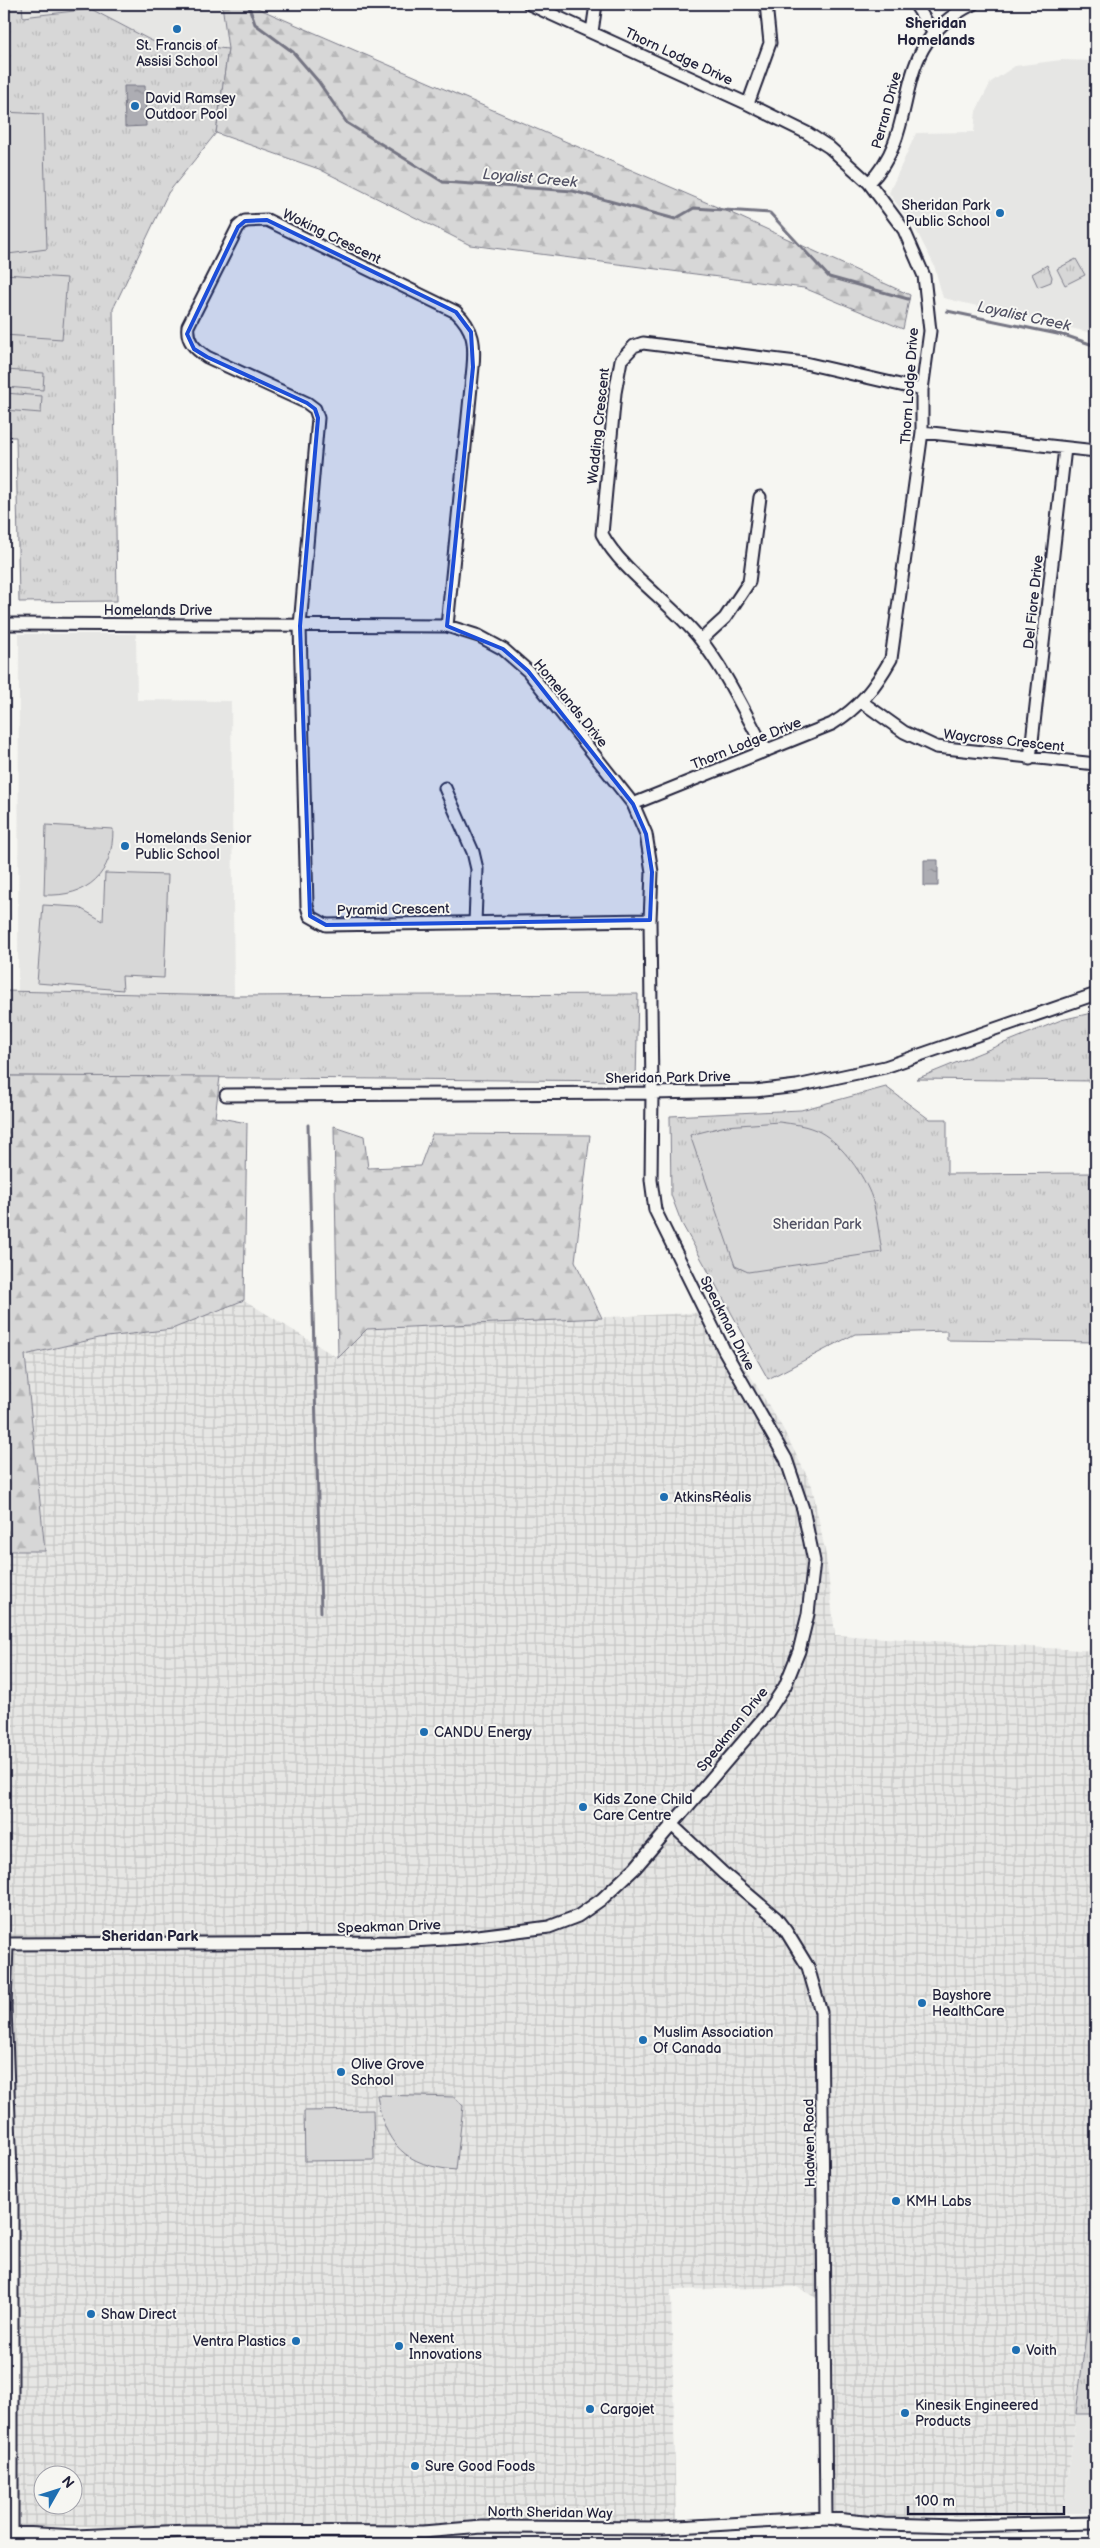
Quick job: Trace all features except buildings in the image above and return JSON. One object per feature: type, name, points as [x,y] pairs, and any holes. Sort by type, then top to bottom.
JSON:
[{"type":"street","name":"Thorn Lodge Drive","points":[[529,4],[748,104],[829,147],[870,183],[904,230],[924,276],[930,331],[922,390],[922,432],[891,660],[877,684],[862,702],[851,712],[832,724],[633,804]]},
{"type":"street","points":[[592,32],[596,4]]},
{"type":"street","points":[[748,104],[770,43],[766,4]]},
{"type":"street","points":[[915,4],[933,32]]},
{"type":"street","name":"Perran Drive","points":[[870,183],[884,168],[891,152],[910,76],[919,53],[933,32],[951,16],[973,4]]},
{"type":"street","name":"Woking Crescent","points":[[300,626],[318,418],[315,409],[207,357],[194,349],[187,334],[188,326],[238,227],[246,221],[256,219],[267,220],[456,312],[472,332],[474,344],[473,367],[447,626]]},
{"type":"street","name":"Wadding Crescent","points":[[766,751],[701,640],[668,603],[619,558],[602,534],[615,393],[621,360],[634,346],[643,343],[806,363],[922,390]]},
{"type":"street","points":[[922,432],[1096,450]]},
{"type":"street","name":"Del Fiore Drive","points":[[1030,759],[1065,448]]},
{"type":"street","points":[[701,640],[726,618],[749,582],[760,498]]},
{"type":"street","name":"Homelands Drive","points":[[4,624],[447,626],[479,636],[503,649],[528,671],[633,804],[646,834],[652,872],[650,920],[652,1093]]},
{"type":"street","name":"Pyramid Crescent","points":[[300,626],[307,906],[310,916],[326,925],[650,920]]},
{"type":"street","name":"Waycross Crescent","points":[[862,702],[904,732],[936,747],[1030,759],[1096,764]]},
{"type":"street","points":[[445,788],[473,852],[477,869],[476,923]]},
{"type":"street","name":"Sheridan Park Drive","points":[[226,1095],[756,1091],[797,1086],[885,1067],[1096,994]]},
{"type":"street","name":"Speakman Drive","points":[[6,1944],[396,1942],[470,1937],[549,1927],[578,1916],[602,1899],[635,1868],[756,1727],[785,1686],[799,1651],[808,1614],[814,1561],[804,1509],[786,1459],[724,1350],[655,1210],[651,1180],[652,1093]]},
{"type":"street","name":"Hadwen Road","points":[[672,1824],[723,1873],[776,1918],[786,1930],[808,1967],[821,2012],[826,2518]]},
{"type":"street","points":[[6,1944],[5,2007],[12,2201],[8,2532]]},
{"type":"street","name":"North Sheridan Way","points":[[8,2532],[76,2536],[207,2531],[423,2532],[482,2527],[662,2528],[826,2518],[884,2524],[958,2526],[1096,2523]]},
{"type":"highlighted area","points":[[267,220],[456,312],[471,332],[473,367],[447,626],[503,649],[528,671],[633,804],[646,834],[652,872],[650,920],[326,925],[310,916],[300,626],[318,418],[315,409],[307,403],[207,357],[194,349],[187,334],[238,227],[245,221]]},
{"type":"shaded area","name":"St. Francis of Assisi School","points":[[22,4],[222,4],[228,49],[152,41],[91,9],[23,17]]},
{"type":"shaded area","name":"Sheridan Park Public School","points":[[1061,60],[1096,61],[1096,334],[943,298],[934,265],[917,232],[889,193],[916,133],[974,132],[976,111],[991,82],[1015,66]]},
{"type":"shaded area","name":"Homelands Senior Public School","points":[[19,634],[136,634],[137,700],[231,701],[234,996],[18,991]]},
{"type":"shaded area","points":[[244,1300],[338,1358],[367,1329],[711,1312],[782,1427],[812,1486],[826,1556],[835,1635],[1096,1651],[1096,2258],[1063,2513],[845,2519],[834,2511],[826,2406],[825,2303],[797,2287],[671,2290],[676,2524],[55,2526],[4,2529],[4,1552],[45,1550],[25,1355],[99,1338],[172,1329]]},
{"type":"shaded area","points":[[1076,2414],[1096,2414],[1096,2513],[1063,2513]]},
{"type":"green space","points":[[4,4],[22,4],[23,17],[91,9],[152,41],[228,49],[216,133],[168,193],[113,309],[117,601],[19,602],[16,437],[4,437]]},
{"type":"green space","points":[[222,4],[248,4],[740,217],[910,295],[903,329],[804,288],[470,245],[319,169],[216,133],[228,49]]},
{"type":"green space","points":[[4,112],[43,114],[47,249],[8,254],[4,252]]},
{"type":"green space","points":[[1076,259],[1085,275],[1065,285],[1057,269]]},
{"type":"green space","points":[[1047,265],[1052,277],[1051,282],[1038,287],[1032,274]]},
{"type":"green space","points":[[4,274],[67,278],[62,339],[4,335]]},
{"type":"green space","points":[[7,370],[44,373],[43,390],[6,387]]},
{"type":"green space","points":[[5,393],[42,396],[41,413],[4,410]]},
{"type":"green space","points":[[46,825],[113,829],[109,859],[95,880],[86,887],[60,895],[44,895]]},
{"type":"green space","points":[[105,873],[168,875],[164,978],[122,976],[123,990],[37,983],[43,905],[78,907],[103,921]]},
{"type":"green space","points":[[4,991],[234,996],[638,994],[636,1081],[4,1076]]},
{"type":"green space","points":[[1096,1012],[1096,1081],[916,1079],[1061,1020]]},
{"type":"green space","points":[[4,1076],[220,1077],[215,1117],[247,1123],[244,1300],[172,1329],[99,1338],[25,1355],[45,1551],[4,1551]]},
{"type":"green space","name":"Sheridan Park","points":[[886,1087],[929,1119],[947,1119],[947,1174],[1096,1173],[1096,1342],[947,1340],[947,1331],[855,1334],[768,1379],[682,1224],[671,1195],[670,1116],[801,1110]]},
{"type":"green space","points":[[779,1122],[805,1126],[820,1132],[844,1152],[858,1170],[872,1198],[882,1252],[748,1272],[735,1266],[690,1135],[726,1126]]},
{"type":"green space","points":[[334,1126],[364,1136],[368,1168],[420,1166],[432,1134],[590,1135],[575,1261],[602,1318],[367,1329],[338,1358]]},
{"type":"green space","points":[[377,2095],[455,2097],[463,2106],[456,2170],[424,2164],[400,2150],[385,2127]]},
{"type":"green space","points":[[373,2110],[374,2160],[305,2161],[304,2111]]},
{"type":"green space","points":[[1096,2258],[1096,2414],[1076,2414],[1094,2272]]},
{"type":"water","name":"David Ramsey Outdoor Pool","points":[[124,86],[145,86],[146,126],[125,127]]},
{"type":"water","points":[[924,860],[938,860],[938,886],[924,886]]},
{"type":"waterway","name":"Loyalist Creek","points":[[248,4],[255,24],[293,52],[318,81],[347,123],[443,182],[573,191],[675,219],[694,208],[770,213],[829,277],[908,299]]},
{"type":"waterway","name":"Loyalist Creek","points":[[947,311],[1067,336],[1096,346]]},
{"type":"waterway","points":[[308,1125],[321,1612]]},
{"type":"place","name":"St. Francis of Assisi School","points":[[177,29]]},
{"type":"place","name":"David Ramsey Outdoor Pool","points":[[135,106]]},
{"type":"place","name":"Sheridan Park Public School","points":[[1000,213]]},
{"type":"place","name":"Homelands Senior Public School","points":[[125,846]]},
{"type":"place","name":"AtkinsRéalis","points":[[664,1497]]},
{"type":"place","name":"CANDU Energy","points":[[424,1732]]},
{"type":"place","name":"Kids Zone Child Care Centre","points":[[583,1807]]},
{"type":"place","name":"Bayshore HealthCare","points":[[922,2003]]},
{"type":"place","name":"Muslim Association Of Canada","points":[[643,2040]]},
{"type":"place","name":"Olive Grove School","points":[[341,2072]]},
{"type":"place","name":"KMH Labs","points":[[896,2201]]},
{"type":"place","name":"Shaw Direct","points":[[91,2314]]},
{"type":"place","name":"Ventra Plastics","points":[[296,2341]]},
{"type":"place","name":"Nexent Innovations","points":[[399,2346]]},
{"type":"place","name":"Voith","points":[[1016,2350]]},
{"type":"place","name":"Cargojet","points":[[590,2409]]},
{"type":"place","name":"Kinesik Engineered Products","points":[[905,2413]]},
{"type":"place","name":"Sure Good Foods","points":[[415,2466]]},
{"type":"district","name":"Sheridan Homelands","points":[[936,32]]},
{"type":"district","name":"Sheridan Park","points":[[150,1936]]}]
